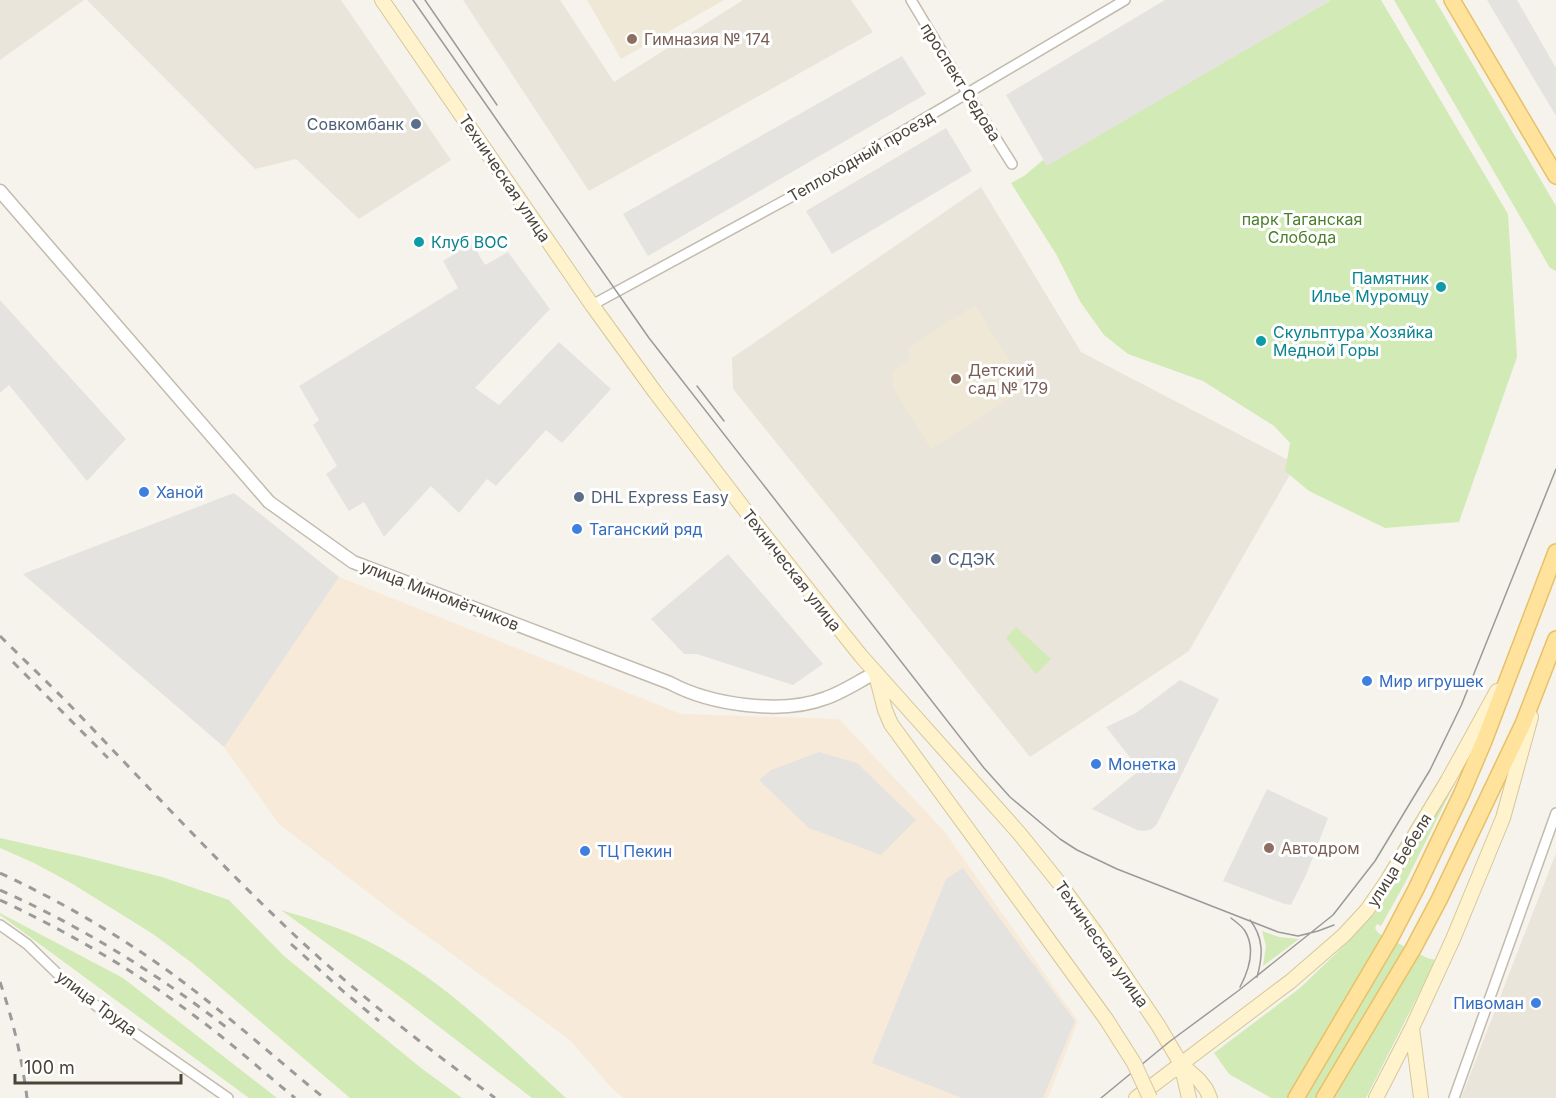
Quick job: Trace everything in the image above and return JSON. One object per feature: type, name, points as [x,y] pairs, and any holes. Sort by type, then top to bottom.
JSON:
[{"type":"main road","name":"Техническая улица","points":[[382,0],[592,305],[655,392],[758,527],[875,673],[1019,832],[1060,884],[1148,1009],[1181,1064],[1206,1089],[1210,1098]]},
{"type":"main road","points":[[1452,0],[1556,176]]},
{"type":"main road","name":"улица Бебеля","points":[[1296,1098],[1391,937],[1462,793],[1556,552]]},
{"type":"main road","points":[[1324,1098],[1413,949],[1439,900],[1523,723],[1556,639]]},
{"type":"main road","name":"улица Бебеля","points":[[1136,1098],[1291,981],[1344,935],[1367,910],[1388,881],[1448,780],[1514,662]]},
{"type":"main road","points":[[1376,1098],[1412,1028],[1453,939],[1503,818],[1544,672]]},
{"type":"main road","points":[[875,673],[891,724],[1106,1019],[1134,1063],[1150,1098]]},
{"type":"main road","points":[[1412,1028],[1421,1098]]},
{"type":"main road","name":"Техническая улица","points":[[1181,1064],[1189,1098]]},
{"type":"street","name":"проспект Седова","points":[[911,0],[1012,164]]},
{"type":"street","name":"Теплоходный проезд","points":[[592,305],[802,191],[1125,0]]},
{"type":"street","name":"улица Миномётчиков","points":[[0,191],[269,502],[353,562],[706,697],[754,706],[788,706],[827,698],[875,673]]},
{"type":"street","points":[[1454,1098],[1556,813]]},
{"type":"street","name":"улица Труда","points":[[0,925],[27,944],[65,981],[103,1011],[228,1098]]},
{"type":"shaded area","points":[[0,0],[84,0],[0,60]]},
{"type":"shaded area","points":[[87,0],[341,0],[451,160],[359,219],[296,159],[255,169]]},
{"type":"shaded area","points":[[463,0],[560,0],[614,82],[743,0],[851,0],[873,32],[589,191]]},
{"type":"shaded area","name":"Гимназия № 174","points":[[587,0],[724,0],[621,59]]},
{"type":"shaded area","points":[[1165,0],[1331,0],[1047,166],[1006,95]]},
{"type":"shaded area","points":[[1487,0],[1517,0],[1556,68],[1556,116]]},
{"type":"shaded area","points":[[902,56],[926,94],[648,256],[623,214]]},
{"type":"shaded area","points":[[946,128],[972,171],[832,254],[806,211]]},
{"type":"shaded area","points":[[981,187],[1081,352],[1296,464],[1189,651],[1030,757],[733,389],[732,358]]},
{"type":"shaded area","points":[[472,243],[485,265],[508,252],[550,309],[475,388],[499,405],[559,342],[611,389],[562,443],[546,430],[496,486],[487,479],[459,513],[431,486],[384,537],[364,502],[349,511],[326,474],[337,466],[313,425],[319,420],[299,386],[458,288],[443,261]]},
{"type":"shaded area","points":[[0,300],[126,439],[87,481],[9,385],[0,393]]},
{"type":"shaded area","name":"Детский сад № 179","points":[[975,305],[1026,388],[931,449],[893,387],[893,371],[911,359],[907,349]]},
{"type":"shaded area","points":[[234,493],[339,577],[681,714],[839,719],[944,831],[1078,1021],[1048,1098],[623,1098],[570,1040],[383,904],[279,824],[224,747],[23,574]]},
{"type":"shaded area","points":[[234,493],[339,577],[224,747],[23,574]]},
{"type":"shaded area","points":[[728,554],[823,664],[793,685],[697,654],[684,654],[651,619]]},
{"type":"shaded area","points":[[1180,680],[1219,699],[1157,824],[1152,829],[1137,830],[1092,809],[1140,770],[1106,727],[1136,713]]},
{"type":"shaded area","points":[[819,752],[857,763],[916,820],[881,855],[809,828],[759,780],[771,770]]},
{"type":"shaded area","points":[[1267,789],[1328,818],[1306,875],[1291,905],[1223,881]]},
{"type":"shaded area","points":[[1556,853],[1556,1098],[1461,1098]]},
{"type":"shaded area","points":[[963,868],[1075,1021],[1043,1098],[962,1098],[872,1063],[946,879]]},
{"type":"green space","name":"парк Таганская Слобода","points":[[1331,0],[1381,0],[1508,214],[1517,357],[1459,522],[1385,528],[1309,491],[1285,471],[1290,443],[1274,426],[1203,381],[1128,354],[1104,335],[1081,303],[1056,254],[1011,183],[1024,176],[1043,160],[1047,165]]},
{"type":"green space","points":[[1394,0],[1435,0],[1556,206],[1556,271],[1550,268]]},
{"type":"green space","points":[[1016,627],[1051,659],[1036,674],[1006,638]]},
{"type":"green space","points":[[1450,788],[1452,789],[1405,883],[1381,926],[1377,924],[1375,928],[1378,933],[1427,958],[1436,960],[1366,1098],[1271,1098],[1229,1074],[1214,1053],[1300,988],[1374,914]]},
{"type":"green space","points":[[0,838],[162,877],[229,900],[284,956],[421,1068],[462,1098],[350,1098],[192,963],[153,934],[71,883],[0,848]]},
{"type":"green space","points":[[281,910],[358,936],[396,956],[472,1013],[566,1098],[532,1098],[399,996]]},
{"type":"green space","points":[[0,913],[123,978],[277,1098],[249,1098]]},
{"type":"green space","points":[[1262,931],[1279,937],[1299,939],[1263,966],[1266,946]]},
{"type":"tram line","points":[[413,0],[649,338],[984,768],[1010,797],[1060,839],[1077,850],[1117,869],[1278,932],[1298,936],[1334,925]]},
{"type":"tram line","points":[[425,0],[497,105]]},
{"type":"tram line","points":[[697,386],[724,421]]},
{"type":"tram line","points":[[1101,1098],[1169,1042],[1238,991],[1333,915],[1375,861],[1430,770],[1461,706],[1556,469]]},
{"type":"tram line","points":[[1231,918],[1244,929],[1251,952],[1246,974],[1240,987]]},
{"type":"tram line","points":[[1250,920],[1258,934],[1261,947],[1257,977]]},
{"type":"railway","points":[[0,636],[287,928],[388,1016],[495,1098]]},
{"type":"railway","points":[[13,662],[108,758]]},
{"type":"railway","points":[[0,873],[88,919],[151,959],[210,1003],[324,1098]]},
{"type":"railway","points":[[0,890],[89,935],[145,969],[226,1027]]},
{"type":"railway","points":[[0,900],[75,938],[169,997],[295,1098]]},
{"type":"railway","points":[[291,944],[379,1021]]},
{"type":"railway","points":[[0,982],[16,1039],[27,1098]]},
{"type":"place","name":"Гимназия № 174","points":[[632,39]]},
{"type":"place","name":"Совкомбанк","points":[[416,124]]},
{"type":"place","name":"Клуб ВОС","points":[[419,242]]},
{"type":"place","name":"Памятник Илье Муромцу","points":[[1441,287]]},
{"type":"place","name":"Скульптура Хозяйка Медной Горы","points":[[1261,341]]},
{"type":"place","name":"Детский сад № 179","points":[[956,379]]},
{"type":"place","name":"Ханой","points":[[144,492]]},
{"type":"place","name":"DHL Express Easy","points":[[579,497]]},
{"type":"place","name":"Таганский ряд","points":[[577,529]]},
{"type":"place","name":"СДЭК","points":[[936,559]]},
{"type":"place","name":"Мир игрушек","points":[[1367,681]]},
{"type":"place","name":"Монетка","points":[[1096,764]]},
{"type":"place","name":"Автодром","points":[[1269,848]]},
{"type":"place","name":"ТЦ Пекин","points":[[585,851]]},
{"type":"place","name":"Пивоман","points":[[1536,1003]]}]
